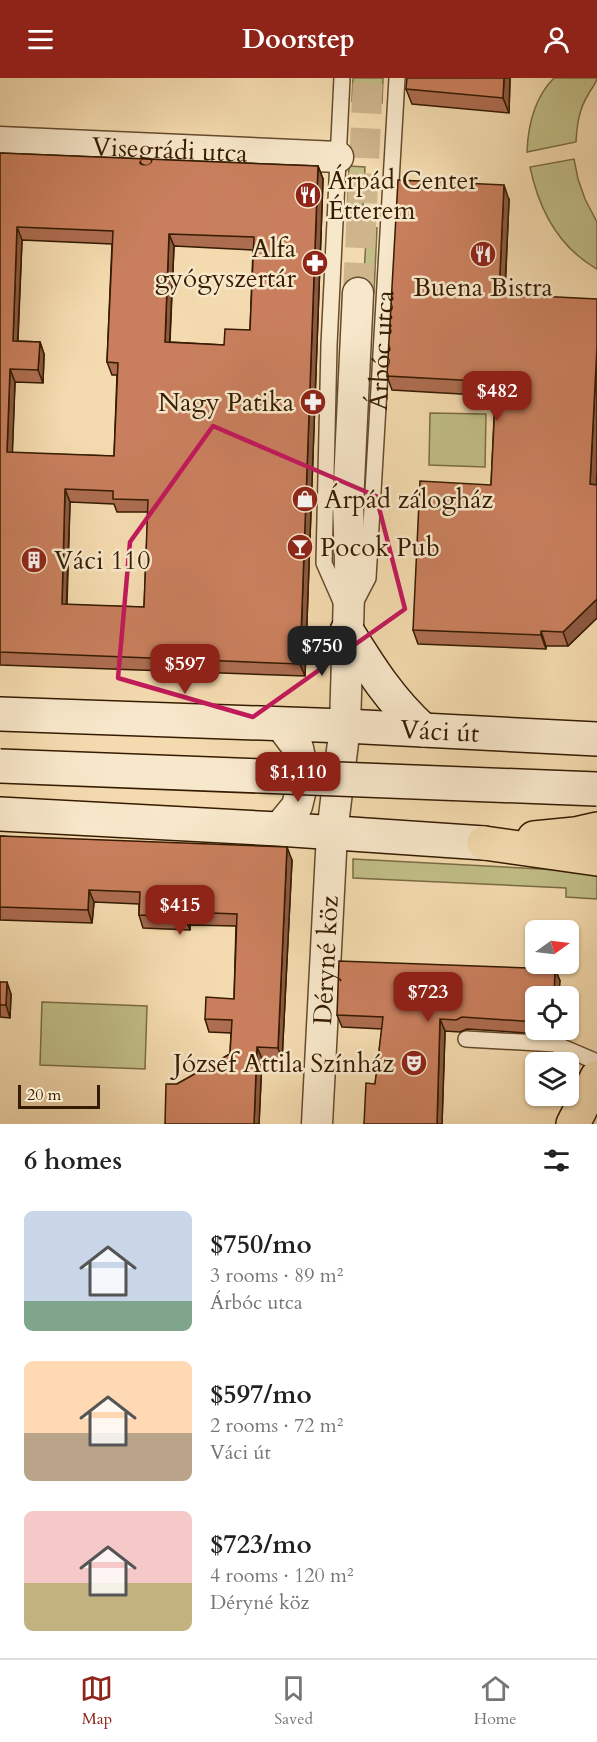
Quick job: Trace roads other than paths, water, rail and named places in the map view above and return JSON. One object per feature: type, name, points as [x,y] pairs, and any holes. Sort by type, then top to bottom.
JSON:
[{"type":"main road","points":[[347,624],[384,689],[423,730]]},
{"type":"main road","name":"Váci út","points":[[0,714],[345,726],[597,739]]},
{"type":"main road","name":"Váci út","points":[[0,766],[597,789]]},
{"type":"main road","points":[[0,814],[332,832],[484,843],[597,860]]},
{"type":"main road","points":[[484,843],[576,834],[597,829]]},
{"type":"main road","points":[[573,1124],[597,1077]]},
{"type":"street","name":"Visegrádi utca","points":[[0,142],[338,157]]},
{"type":"street","name":"Árbóc utca","points":[[345,726],[350,561],[348,503],[358,293]]},
{"type":"street","points":[[278,829],[297,806],[304,777],[298,748],[280,724]]},
{"type":"street","name":"Déryné köz","points":[[317,1124],[332,832],[345,726]]},
{"type":"lane","name":"Árbóc utca","points":[[342,78],[329,345],[324,563],[347,624]]},
{"type":"lane","name":"Árbóc utca","points":[[347,624],[368,578],[397,78]]},
{"type":"lane","points":[[466,1039],[555,1044],[597,1062]]},
{"type":"tunnel","points":[[358,293],[368,78]]},
{"type":"place","name":"Árpád Center Étterem","points":[[308,195]]},
{"type":"place","name":"Buena Bistra","points":[[483,254]]},
{"type":"place","name":"Alfa gyógyszertár","points":[[315,263]]},
{"type":"place","name":"Nagy Patika","points":[[313,402]]},
{"type":"place","name":"Árpád zálogház","points":[[305,499]]},
{"type":"place","name":"Pocok Pub","points":[[300,547]]},
{"type":"place","name":"Váci 110","points":[[34,560]]},
{"type":"place","name":"József Attila Színház","points":[[414,1063]]}]
